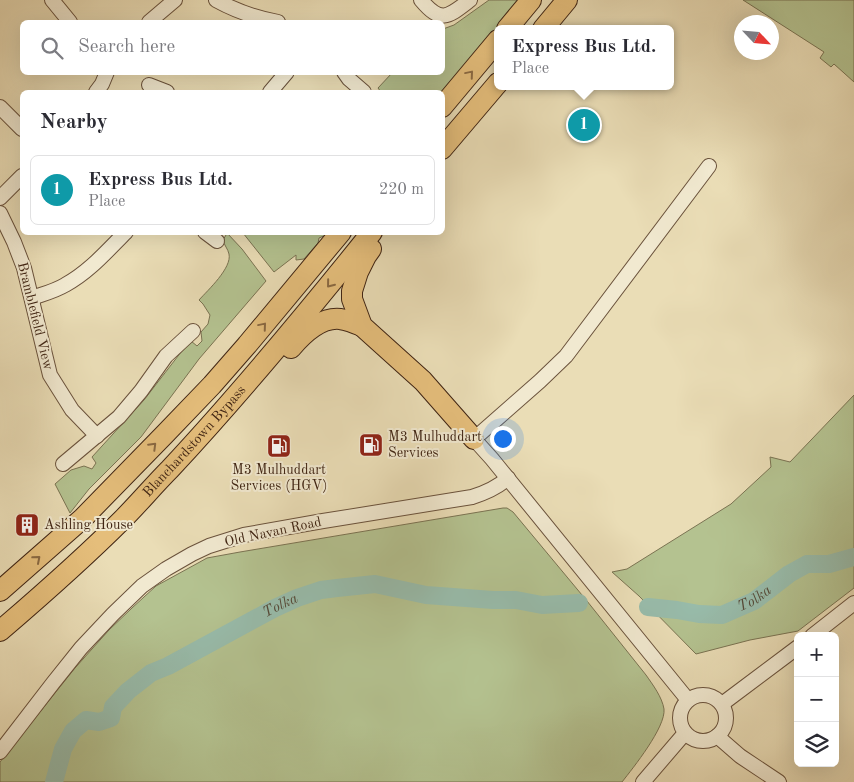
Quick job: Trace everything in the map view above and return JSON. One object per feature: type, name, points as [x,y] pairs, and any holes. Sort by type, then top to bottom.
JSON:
[{"type":"highway","points":[[510,25],[531,0]]},
{"type":"highway","points":[[546,25],[567,0]]},
{"type":"highway","points":[[445,103],[494,45]]},
{"type":"highway","points":[[445,145],[494,88]]},
{"type":"highway","name":"Blanchardstown Bypass","points":[[0,591],[83,518],[212,385],[339,235]]},
{"type":"highway","name":"Blanchardstown Bypass","points":[[0,632],[123,519],[246,384],[370,235]]},
{"type":"highway","points":[[362,326],[352,299],[352,291],[366,256],[382,235]]},
{"type":"highway","points":[[0,632],[51,594],[126,524],[206,442],[296,343],[312,328],[326,320],[339,319],[362,326],[423,381],[474,439]]},
{"type":"street","points":[[52,0],[68,20]]},
{"type":"street","points":[[151,20],[175,0]]},
{"type":"street","points":[[216,0],[246,14],[270,20]]},
{"type":"street","points":[[421,0],[429,10],[441,16],[455,12],[470,0]]},
{"type":"street","points":[[98,90],[106,75]]},
{"type":"street","points":[[272,90],[284,75]]},
{"type":"street","points":[[346,75],[362,90]]},
{"type":"street","points":[[1,111],[20,127]]},
{"type":"street","points":[[688,700],[508,478],[474,439],[566,356],[709,166]]},
{"type":"street","points":[[0,198],[20,178]]},
{"type":"street","name":"Bramblefield View","points":[[0,213],[20,256],[27,278],[50,375],[72,410],[97,436]]},
{"type":"street","points":[[32,298],[53,291],[75,279],[98,260],[123,235]]},
{"type":"street","points":[[209,235],[217,241]]},
{"type":"street","points":[[63,464],[78,460],[97,436],[120,417],[166,356],[193,331]]},
{"type":"street","name":"Old Navan Road","points":[[0,752],[81,648],[142,586],[192,554],[209,546],[244,535],[472,497],[486,493],[508,478]]},
{"type":"street","points":[[817,632],[854,604]]},
{"type":"street","points":[[722,704],[794,650]]},
{"type":"street","points":[[705,695],[714,697],[722,704],[726,717],[724,727],[712,740],[702,741],[693,739],[686,733],[680,719],[681,710],[688,700],[705,695]]},
{"type":"street","points":[[643,782],[686,733]]},
{"type":"street","points":[[717,736],[740,756],[778,782]]},
{"type":"green space","points":[[489,0],[521,0],[501,25],[494,25],[494,35],[460,78],[445,90],[380,90],[378,88],[390,75],[445,75],[445,28],[454,25]]},
{"type":"green space","points":[[743,0],[854,0],[854,82],[834,64],[831,67],[820,58],[824,52],[779,23],[779,15],[766,15]]},
{"type":"green space","points":[[226,235],[229,235],[266,281],[199,359],[141,437],[89,489],[70,513],[55,484],[71,470],[84,466],[92,469],[96,463],[92,457],[144,400],[178,356],[191,341],[197,346],[202,341],[201,332],[208,324],[210,315],[199,300],[227,266],[229,254],[223,240]]},
{"type":"green space","points":[[245,235],[326,235],[319,238],[318,243],[304,259],[296,260],[296,255],[274,272]]},
{"type":"green space","points":[[854,395],[854,588],[798,631],[750,640],[696,654],[639,596],[612,572],[627,569],[731,504],[771,467],[770,457],[790,462]]},
{"type":"green space","points":[[503,508],[513,512],[587,601],[646,675],[661,700],[664,709],[660,726],[648,747],[622,782],[0,782],[0,762],[75,668],[109,630],[156,586],[207,558]]},
{"type":"waterway","name":"Tolka","points":[[648,607],[722,615],[754,601],[789,574],[807,564],[829,564],[854,557]]},
{"type":"waterway","name":"Tolka","points":[[54,782],[63,749],[73,731],[86,720],[99,722],[111,718],[113,707],[128,691],[151,673],[168,666],[297,598],[321,590],[375,584],[426,595],[516,600],[542,605],[579,603]]},
{"type":"place","name":"Express Bus Ltd.","points":[[584,125]]},
{"type":"place","name":"M3 Mulhuddart Services","points":[[371,445]]},
{"type":"place","name":"M3 Mulhuddart Services (HGV)","points":[[279,446]]},
{"type":"place","name":"Ashling House","points":[[27,525]]}]
